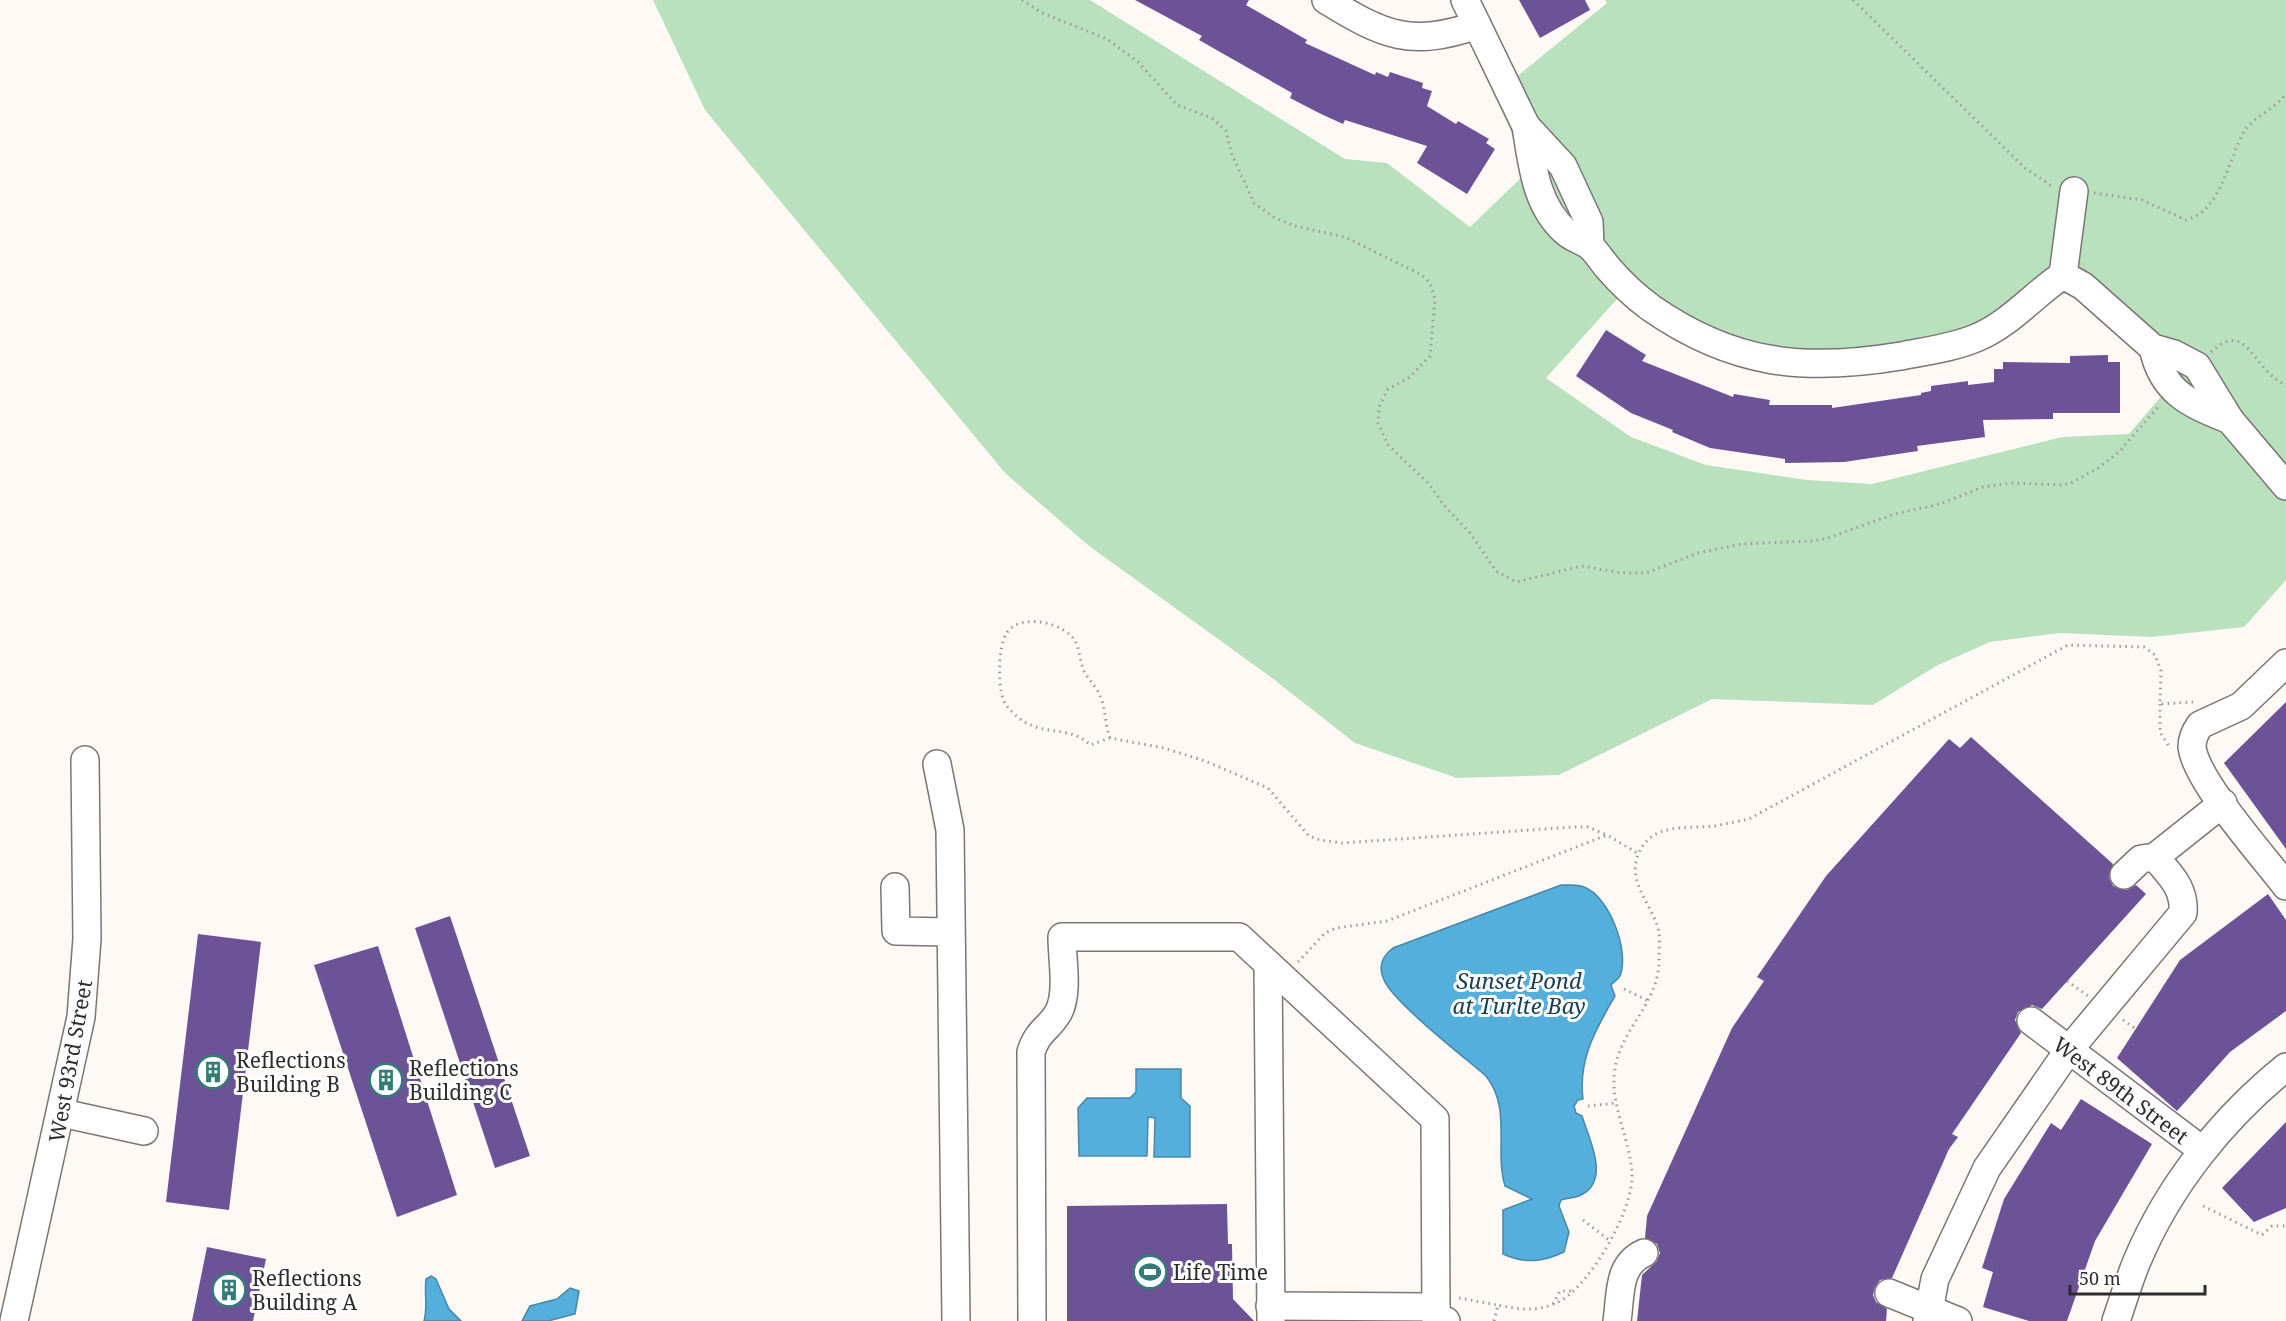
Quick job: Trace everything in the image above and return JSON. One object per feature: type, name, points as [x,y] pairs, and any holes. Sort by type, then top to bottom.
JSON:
[{"type":"street","points":[[1326,0],[1369,27],[1407,36],[1443,37],[1477,25]]},
{"type":"street","points":[[1465,0],[1526,126],[1563,166],[1588,222],[1590,246],[1610,271],[1650,307],[1690,332],[1767,361],[1810,365],[1869,361],[1949,348],[1976,338],[2003,324],[2063,275],[2074,191]]},
{"type":"street","points":[[2063,275],[2083,286],[2153,348],[2174,354],[2197,366],[2230,420],[2286,486]]},
{"type":"street","points":[[2153,348],[2156,362],[2172,388],[2190,404],[2230,420]]},
{"type":"street","points":[[2286,663],[2241,706],[2200,725],[2194,734],[2192,744],[2205,779],[2286,886]]},
{"type":"street","name":"West 93rd Street","points":[[14,1321],[62,1113],[81,1017],[86,967],[85,760]]},
{"type":"street","points":[[937,764],[950,830],[956,1321]]},
{"type":"street","points":[[2124,875],[2141,859],[2155,857],[2223,803]]},
{"type":"street","points":[[1929,1315],[1935,1279],[1987,1168],[2068,1051],[2183,913],[2184,900],[2178,884],[2155,857]]},
{"type":"street","points":[[895,887],[896,931],[950,932]]},
{"type":"street","points":[[1032,1321],[1031,1052],[1036,1035],[1053,1021],[1063,1002],[1062,937],[1239,937],[1436,1119],[1442,1313],[1270,1314],[1275,971]]},
{"type":"street","name":"West 89th Street","points":[[2031,1021],[2202,1150],[2146,1242],[2116,1321]]},
{"type":"street","points":[[2202,1150],[2241,1107],[2286,1067]]},
{"type":"street","points":[[62,1113],[144,1131]]},
{"type":"street","points":[[1617,1321],[1625,1268],[1631,1258],[1644,1253]]},
{"type":"street","points":[[1889,1293],[1929,1315],[1958,1321]]},
{"type":"path","points":[[1022,0],[1042,13],[1107,39],[1138,62],[1177,105],[1212,118],[1226,131],[1232,155],[1254,204],[1286,223],[1355,241],[1422,275],[1430,283],[1435,299],[1430,356],[1410,377],[1388,389],[1379,407],[1378,423],[1389,445],[1429,484],[1443,504],[1470,533],[1485,559],[1509,580],[1527,582],[1582,566],[1621,573],[1646,573],[1698,554],[1741,544],[1798,542],[1828,538],[1887,517],[1940,504],[1983,487],[2012,483],[2071,483],[2098,468],[2119,452],[2154,414],[2172,388]]},
{"type":"path","points":[[1853,0],[2025,168],[2055,187],[2142,200],[2186,220],[2199,216],[2211,204],[2246,129],[2280,101],[2286,93]]},
{"type":"path","points":[[2197,366],[2218,346],[2235,340],[2244,343],[2270,375],[2286,386]]},
{"type":"path","points":[[1110,738],[1102,700],[1084,671],[1075,641],[1065,630],[1045,623],[1028,623],[1014,627],[1006,634],[1000,664],[1000,693],[1004,703],[1014,714],[1035,728],[1078,736],[1090,745],[1110,738],[1182,753],[1261,785],[1275,795],[1309,836],[1330,842],[1588,827],[1638,854]]},
{"type":"path","points":[[1442,1313],[1498,1305],[1530,1310],[1553,1304],[1575,1291],[1609,1240],[1629,1202],[1632,1177],[1629,1148],[1613,1085],[1616,1062],[1624,1040],[1649,1001],[1659,966],[1659,931],[1635,877],[1638,854],[1653,835],[1677,826],[1713,826],[1749,819],[2068,645],[2144,647],[2155,655],[2161,671],[2160,732],[2175,756]]},
{"type":"path","points":[[2160,704],[2198,702]]},
{"type":"path","points":[[1275,971],[1325,933],[1336,928],[1387,921],[1606,835]]},
{"type":"path","points":[[1624,989],[1649,1001]]},
{"type":"path","points":[[1588,1106],[1616,1103]]},
{"type":"path","points":[[2204,1206],[2262,1235],[2272,1226],[2286,1226]]},
{"type":"path","points":[[1583,1220],[1609,1240]]},
{"type":"path","points":[[1553,1304],[1560,1291],[1575,1291]]},
{"type":"path","points":[[1494,1321],[1498,1305]]},
{"type":"green space","points":[[653,0],[1090,0],[1345,159],[1387,163],[1470,227],[1525,174],[1510,129],[1449,0],[1477,0],[1515,78],[1607,3],[1605,0],[2286,0],[2286,580],[2244,627],[2152,637],[2060,633],[1990,642],[1936,666],[1873,705],[1712,699],[1559,775],[1457,778],[1355,743],[1268,675],[1089,546],[1005,473],[705,110]],"holes":[[[2055,291],[2077,297],[2139,352],[2164,393],[2129,434],[2062,437],[1872,484],[1807,480],[1706,465],[1631,437],[1546,378],[1618,298],[1834,375],[2039,306]]]},
{"type":"water","name":"Sunset Pond at Turlte Bay","points":[[1561,885],[1584,887],[1602,901],[1620,939],[1622,965],[1620,976],[1611,985],[1615,996],[1595,1033],[1586,1058],[1582,1084],[1583,1099],[1578,1100],[1574,1106],[1576,1113],[1582,1116],[1596,1159],[1594,1181],[1589,1189],[1579,1196],[1561,1200],[1559,1206],[1569,1232],[1564,1252],[1541,1260],[1526,1260],[1503,1254],[1503,1210],[1532,1199],[1505,1186],[1501,1158],[1501,1116],[1494,1089],[1486,1076],[1401,1002],[1384,980],[1381,966],[1386,955],[1393,948]]},
{"type":"water","points":[[1136,1069],[1181,1069],[1181,1098],[1190,1106],[1190,1157],[1154,1157],[1155,1118],[1148,1117],[1147,1156],[1079,1156],[1078,1108],[1087,1098],[1130,1098],[1136,1092]]},
{"type":"water","points":[[431,1276],[436,1279],[449,1309],[461,1321],[424,1321],[426,1279]]},
{"type":"water","points":[[570,1288],[579,1291],[575,1314],[548,1321],[522,1321],[530,1306],[557,1299]]},
{"type":"building","points":[[1135,0],[1249,0],[1246,5],[1307,40],[1305,43],[1375,75],[1376,72],[1388,77],[1390,72],[1423,83],[1422,88],[1432,91],[1427,106],[1456,124],[1458,121],[1489,139],[1486,143],[1495,149],[1467,194],[1417,163],[1427,146],[1345,120],[1343,124],[1321,114],[1290,98],[1292,93],[1199,40],[1202,36]]},
{"type":"building","points":[[1519,0],[1585,0],[1590,10],[1540,38]]},
{"type":"building","points":[[1606,330],[1646,355],[1642,361],[1733,397],[1734,394],[1770,400],[1769,405],[1832,405],[1832,408],[1921,395],[1921,393],[1931,391],[1931,386],[1968,381],[1968,385],[1994,382],[1994,369],[2003,369],[2003,362],[2070,363],[2070,356],[2108,355],[2108,362],[2120,362],[2120,413],[2053,413],[2053,419],[1983,420],[1985,437],[1917,446],[1918,451],[1844,462],[1785,463],[1785,459],[1710,448],[1631,413],[1576,376]]},
{"type":"building","points":[[2286,702],[2286,849],[2224,763]]},
{"type":"building","points":[[1971,737],[2113,864],[2109,878],[2113,886],[2127,890],[2136,885],[2146,894],[2042,1009],[2032,1005],[2018,1012],[2015,1020],[2021,1033],[1952,1134],[1958,1137],[1949,1149],[1892,1278],[1880,1280],[1875,1287],[1873,1295],[1876,1302],[1887,1309],[1886,1321],[1637,1321],[1642,1275],[1657,1261],[1660,1253],[1657,1244],[1645,1238],[1647,1216],[1732,1028],[1764,981],[1757,977],[1826,876],[1949,739],[1960,748]]},
{"type":"building","points":[[2268,894],[2286,920],[2286,1011],[2230,1052],[2177,1111],[2117,1058],[2180,960]]},
{"type":"building","points":[[450,916],[530,1156],[495,1168],[415,928]]},
{"type":"building","name":"Reflections Building B","points":[[198,934],[261,942],[229,1210],[166,1202]]},
{"type":"building","name":"Reflections Building C","points":[[378,946],[457,1195],[397,1217],[314,965]]},
{"type":"building","points":[[2081,1099],[2152,1144],[2095,1241],[2067,1321],[2029,1321],[1983,1307],[1993,1272],[1982,1268],[2004,1199],[2051,1123],[2061,1130]]},
{"type":"building","points":[[2286,1122],[2286,1208],[2254,1222],[2222,1188]]},
{"type":"building","name":"Life Time","points":[[1227,1204],[1228,1244],[1232,1244],[1233,1299],[1254,1321],[1067,1321],[1067,1206]]},
{"type":"building","name":"Reflections Building A","points":[[207,1247],[266,1259],[253,1321],[192,1321]]},
{"type":"place","name":"Reflections Building B","points":[[213,1072]]},
{"type":"place","name":"Reflections Building C","points":[[386,1080]]},
{"type":"place","name":"Life Time","points":[[1150,1272]]},
{"type":"place","name":"Reflections Building A","points":[[229,1290]]}]
